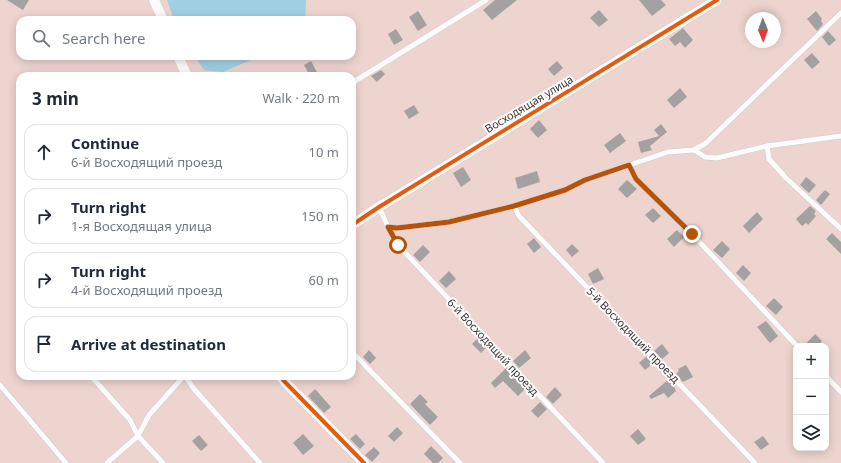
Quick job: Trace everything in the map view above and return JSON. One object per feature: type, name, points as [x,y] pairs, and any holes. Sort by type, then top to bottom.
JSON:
[{"type":"street","points":[[154,0],[161,16]]},
{"type":"street","name":"Восходящая улица","points":[[356,222],[378,207],[717,0]]},
{"type":"street","points":[[180,60],[185,72]]},
{"type":"street","points":[[283,380],[364,463]]},
{"type":"lane","points":[[356,81],[486,0]]},
{"type":"lane","points":[[388,227],[397,228],[449,222],[514,206],[565,190],[585,180],[668,152],[694,150],[706,143],[841,13]]},
{"type":"lane","points":[[694,150],[705,157],[717,158],[767,146],[841,136]]},
{"type":"lane","points":[[767,146],[769,158],[786,178],[841,229]]},
{"type":"lane","points":[[629,165],[636,179],[692,234],[794,343]]},
{"type":"lane","name":"5-й Восходящий проезд","points":[[514,206],[519,216],[755,463]]},
{"type":"lane","name":"6-й Восходящий проезд","points":[[378,207],[398,245],[603,463]]},
{"type":"lane","points":[[356,356],[460,463]]},
{"type":"lane","points":[[829,379],[841,392]]},
{"type":"lane","points":[[95,380],[130,420],[138,436],[163,463]]},
{"type":"lane","points":[[107,463],[138,436],[149,415],[181,380]]},
{"type":"lane","points":[[188,380],[194,389],[260,463]]},
{"type":"lane","points":[[0,385],[66,463]]},
{"type":"shaded area","points":[[0,0],[841,0],[841,463],[0,463]]},
{"type":"water","points":[[167,0],[306,0],[305,16],[173,16]]},
{"type":"water","points":[[197,60],[251,60],[223,72],[204,70]]},
{"type":"building","points":[[7,0],[29,0],[23,10]]},
{"type":"building","points":[[495,0],[517,0],[492,20],[483,10]]},
{"type":"building","points":[[639,0],[661,0],[666,5],[652,16]]},
{"type":"building","points":[[599,10],[608,20],[599,27],[590,18]]},
{"type":"building","points":[[418,11],[427,25],[418,31],[409,17]]},
{"type":"building","points":[[816,11],[822,19],[821,21],[823,24],[817,31],[807,19]]},
{"type":"building","points":[[683,28],[693,40],[685,48],[680,42],[675,46],[669,39]]},
{"type":"building","points":[[396,29],[403,40],[394,45],[388,34]]},
{"type":"building","points":[[828,31],[836,40],[829,46],[822,37]]},
{"type":"building","points":[[812,53],[820,62],[812,69],[804,60]]},
{"type":"building","points":[[311,61],[317,72],[308,72],[304,65]]},
{"type":"building","points":[[557,61],[563,68],[554,76],[548,69]]},
{"type":"building","points":[[381,70],[385,74],[377,82],[371,76]]},
{"type":"building","points":[[680,88],[687,97],[674,108],[667,100]]},
{"type":"building","points":[[414,105],[419,113],[409,119],[404,111]]},
{"type":"building","points":[[539,120],[547,130],[538,138],[530,129]]},
{"type":"building","points":[[661,124],[667,132],[650,146],[652,150],[641,153],[638,142],[659,136],[654,130]]},
{"type":"building","points":[[620,133],[626,141],[610,153],[604,145]]},
{"type":"building","points":[[463,167],[471,180],[461,187],[453,173]]},
{"type":"building","points":[[537,171],[540,182],[518,189],[515,178]]},
{"type":"building","points":[[806,177],[816,185],[809,193],[800,185]]},
{"type":"building","points":[[627,180],[637,189],[627,198],[618,189]]},
{"type":"building","points":[[825,190],[830,194],[821,205],[816,200]]},
{"type":"building","points":[[810,206],[816,211],[814,214],[816,216],[808,225],[806,223],[802,226],[796,219]]},
{"type":"building","points":[[653,208],[661,216],[653,223],[645,215]]},
{"type":"building","points":[[757,212],[763,219],[749,233],[743,226]]},
{"type":"building","points":[[677,230],[684,237],[674,247],[667,239]]},
{"type":"building","points":[[832,233],[841,242],[841,254],[826,239]]},
{"type":"building","points":[[534,238],[541,247],[534,253],[527,244]]},
{"type":"building","points":[[722,241],[730,249],[722,258],[713,250]]},
{"type":"building","points":[[572,244],[579,251],[572,257],[566,250]]},
{"type":"building","points":[[423,245],[430,252],[420,262],[413,255]]},
{"type":"building","points":[[743,265],[751,273],[744,281],[736,273]]},
{"type":"building","points":[[598,268],[604,279],[593,284],[588,274]]},
{"type":"building","points":[[449,271],[456,279],[446,288],[439,281]]},
{"type":"building","points":[[774,298],[783,307],[776,315],[766,306]]},
{"type":"building","points":[[766,321],[778,336],[770,343],[757,327]]},
{"type":"building","points":[[815,334],[822,341],[820,343],[807,343]]},
{"type":"building","points":[[479,337],[488,346],[481,353],[472,344]]},
{"type":"building","points":[[662,344],[669,353],[662,359],[654,351]]},
{"type":"building","points":[[369,350],[376,358],[370,364],[363,357]]},
{"type":"building","points":[[525,350],[531,358],[519,368],[513,361]]},
{"type":"building","points":[[647,356],[654,363],[645,370],[639,363]]},
{"type":"building","points":[[686,365],[693,377],[683,382],[676,374],[679,371],[678,369]]},
{"type":"building","points":[[507,367],[526,388],[518,396],[503,381],[495,388],[491,383]]},
{"type":"building","points":[[669,379],[676,386],[674,387],[676,391],[668,398],[664,393],[651,399],[649,396]]},
{"type":"building","points":[[555,387],[562,395],[553,404],[546,397]]},
{"type":"building","points":[[315,389],[331,407],[324,413],[308,396]]},
{"type":"building","points":[[420,394],[428,402],[425,404],[438,417],[430,425],[410,404]]},
{"type":"building","points":[[540,402],[547,409],[538,418],[531,411]]},
{"type":"building","points":[[397,427],[403,433],[394,442],[388,436]]},
{"type":"building","points":[[638,429],[646,439],[638,445],[630,436]]},
{"type":"building","points":[[303,434],[314,446],[303,455],[293,443]]},
{"type":"building","points":[[356,434],[365,444],[360,449],[350,439]]},
{"type":"building","points":[[199,435],[208,445],[201,451],[192,441]]},
{"type":"building","points":[[763,436],[769,444],[761,450],[754,442]]},
{"type":"building","points":[[431,446],[443,458],[438,463],[433,463],[424,454]]},
{"type":"building","points":[[374,447],[380,453],[372,462],[365,455]]},
{"type":"cycle path","points":[[356,222],[717,0]]},
{"type":"cycle path","points":[[283,380],[364,463]]},
{"type":"route","points":[[398,245],[388,227],[397,228],[449,222],[514,206],[565,190],[585,180],[629,165],[636,179],[692,234]]}]
